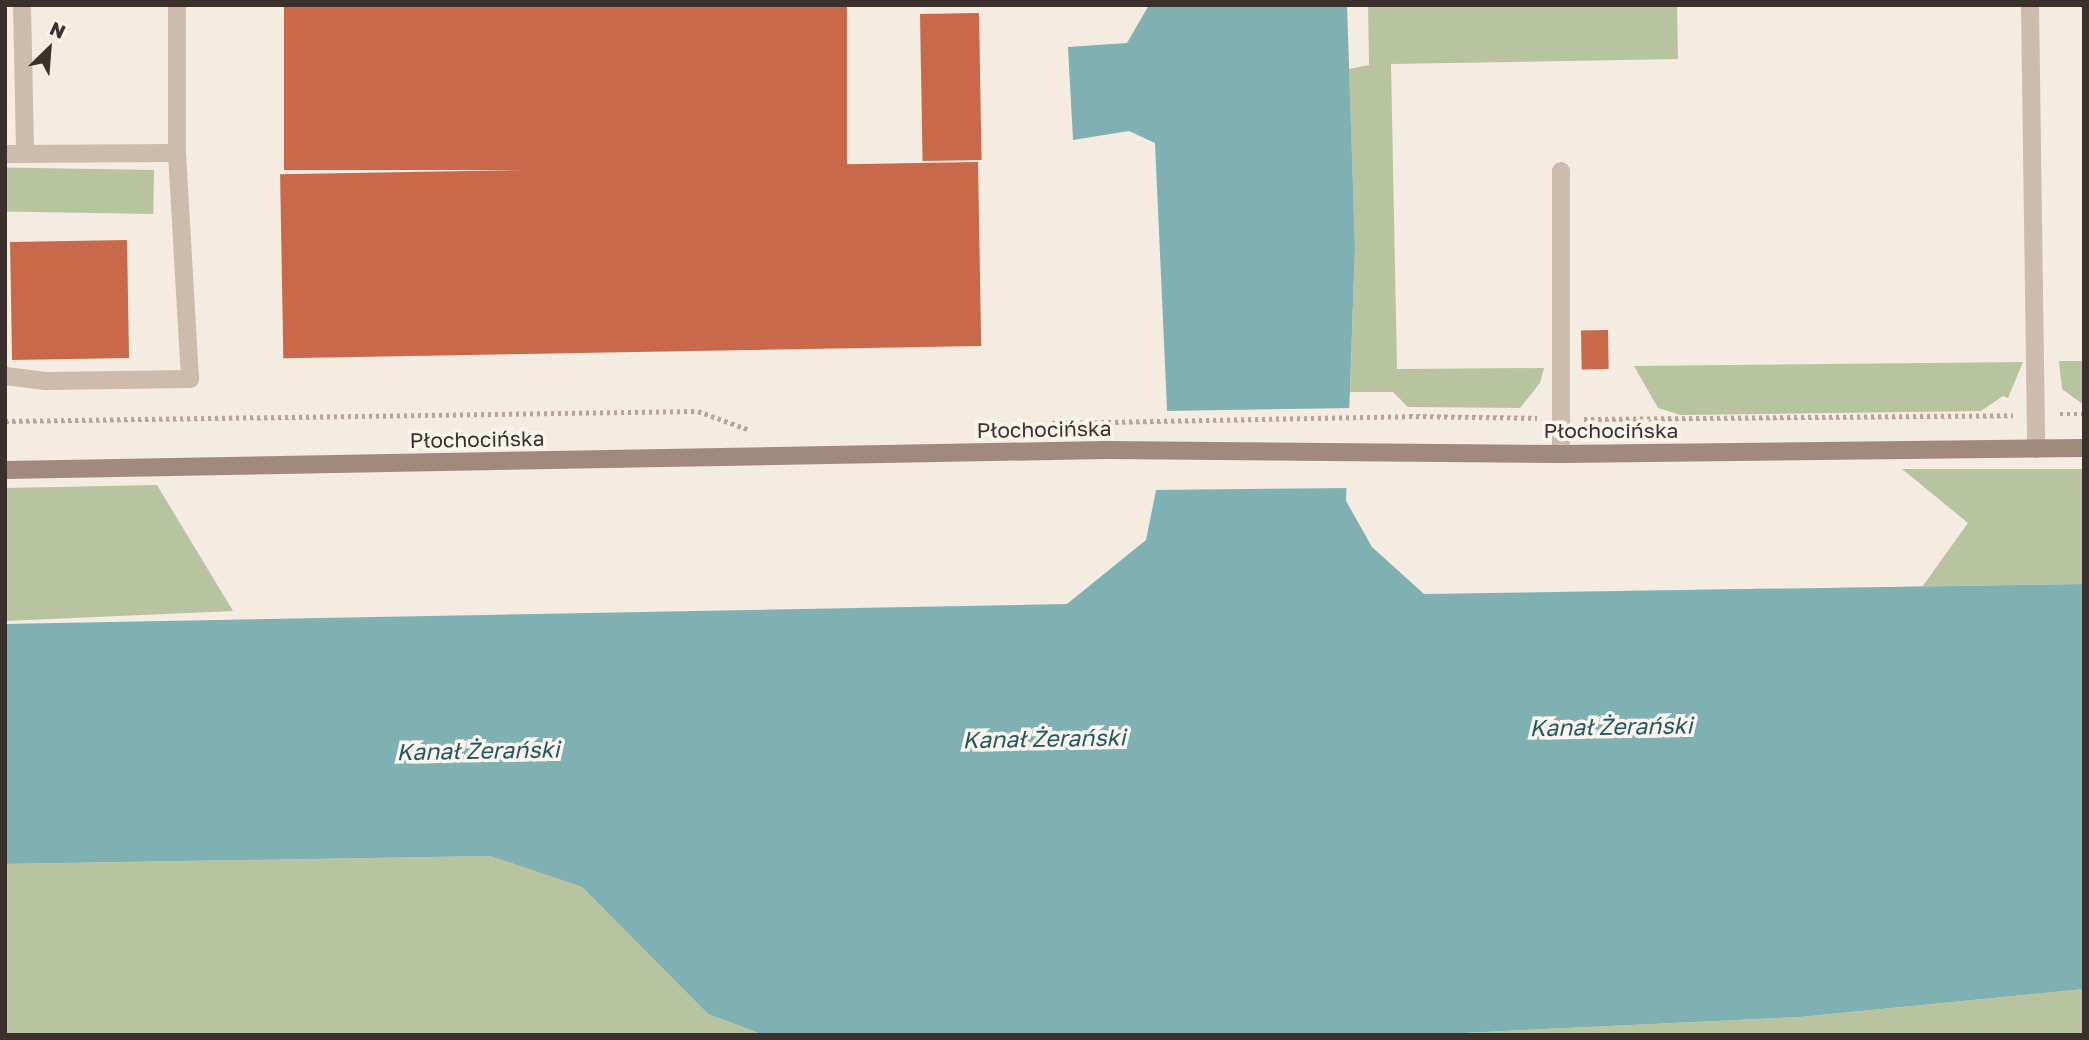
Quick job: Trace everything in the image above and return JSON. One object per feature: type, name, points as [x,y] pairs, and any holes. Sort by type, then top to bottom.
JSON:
[{"type":"main road","name":"Płochocińska","points":[[5,470],[1107,450],[1408,450],[1561,454],[2084,447]]},
{"type":"lane","points":[[22,5],[25,153]]},
{"type":"lane","points":[[5,376],[46,380],[190,379],[177,153],[177,5]]},
{"type":"lane","points":[[2030,5],[2038,414],[2036,449]]},
{"type":"lane","points":[[5,154],[177,153]]},
{"type":"lane","points":[[1561,171],[1561,454]]},
{"type":"path","points":[[5,421],[698,411],[752,431]]},
{"type":"path","points":[[1040,424],[1409,416],[1562,418],[2084,414]]},
{"type":"green space","points":[[1368,5],[1677,5],[1678,59],[1391,64],[1397,369],[1544,368],[1540,383],[1520,408],[1408,407],[1393,392],[1350,392],[1355,248],[1349,69],[1369,65]]},
{"type":"green space","points":[[5,167],[154,170],[153,214],[5,211]]},
{"type":"green space","points":[[2059,361],[2084,361],[2084,405],[2062,389]]},
{"type":"green space","points":[[2023,362],[2008,398],[2003,396],[1981,411],[1681,415],[1658,408],[1634,366]]},
{"type":"green space","points":[[1902,469],[2084,469],[2084,584],[1922,586],[1968,523]]},
{"type":"green space","points":[[157,485],[233,611],[5,621],[5,488]]},
{"type":"green space","points":[[1922,586],[1922,587],[1424,594]]},
{"type":"green space","points":[[490,856],[582,887],[708,1014],[764,1035],[5,1035],[5,864]]},
{"type":"green space","points":[[2084,989],[2084,1035],[1421,1035],[1800,1017]]},
{"type":"water","name":"Kanał Żerański","points":[[1149,5],[1347,5],[1355,248],[1346,501],[1372,547],[1424,594],[2084,584],[2084,989],[1800,1017],[1421,1035],[764,1035],[708,1014],[582,887],[490,856],[5,864],[5,624],[1067,604],[1146,540],[1168,431],[1155,143],[1129,131],[1073,140],[1068,47],[1127,43]]},
{"type":"pier","points":[[1353,408],[1350,488],[1152,490],[1164,431],[1163,411]]},
{"type":"building","points":[[284,5],[847,5],[847,170],[284,170]]},
{"type":"building","points":[[979,13],[982,160],[923,161],[920,14]]},
{"type":"building","points":[[978,162],[981,346],[283,358],[280,174]]},
{"type":"building","points":[[127,240],[129,358],[12,360],[10,242]]},
{"type":"building","points":[[1581,330],[1608,330],[1609,369],[1582,369]]}]
